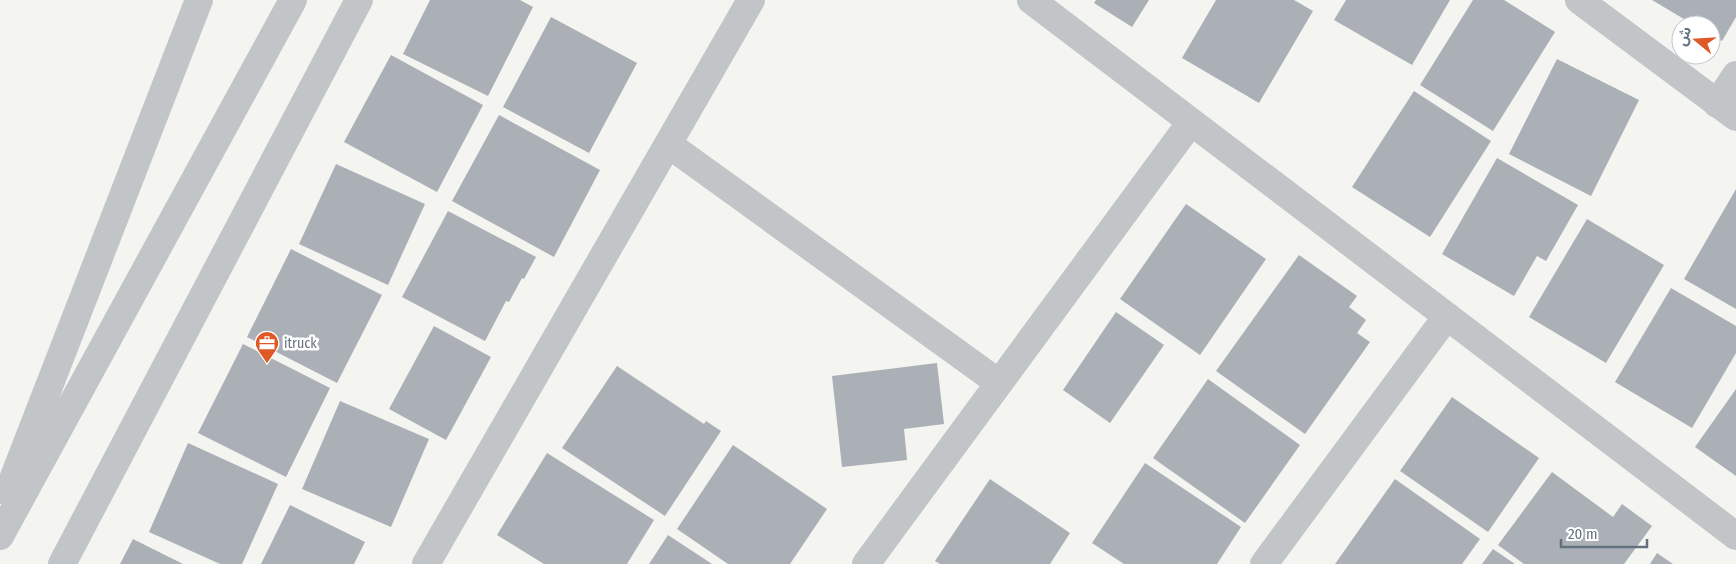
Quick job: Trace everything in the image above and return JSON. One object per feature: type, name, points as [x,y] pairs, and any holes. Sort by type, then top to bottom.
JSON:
[{"type":"street","points":[[0,512],[199,0]]},
{"type":"street","points":[[0,536],[293,0]]},
{"type":"street","points":[[62,564],[359,0]]},
{"type":"street","points":[[426,564],[751,0]]},
{"type":"street","points":[[1031,0],[1736,536]]},
{"type":"street","points":[[1579,0],[1727,110],[1736,75]]},
{"type":"street","points":[[866,564],[1191,122]]},
{"type":"street","points":[[668,144],[999,383]]},
{"type":"street","points":[[1268,563],[1447,316]]},
{"type":"building","points":[[430,0],[520,0],[533,7],[488,96],[403,54]]},
{"type":"building","points":[[1096,0],[1149,0],[1132,27],[1094,3]]},
{"type":"building","points":[[1216,0],[1294,0],[1313,11],[1259,103],[1182,58]]},
{"type":"building","points":[[1346,0],[1450,0],[1412,65],[1334,20]]},
{"type":"building","points":[[1473,0],[1504,0],[1555,32],[1493,131],[1420,85]]},
{"type":"building","points":[[1652,0],[1736,0],[1736,17],[1722,41],[1721,15],[1677,15]]},
{"type":"building","points":[[551,17],[637,63],[589,153],[503,107]]},
{"type":"building","points":[[391,55],[483,105],[437,192],[344,142]]},
{"type":"building","points":[[1557,59],[1639,100],[1591,196],[1509,154]]},
{"type":"building","points":[[1414,91],[1491,141],[1430,237],[1352,187]]},
{"type":"building","points":[[499,115],[600,170],[554,257],[452,201]]},
{"type":"building","points":[[1497,158],[1578,205],[1546,261],[1537,256],[1514,296],[1442,254]]},
{"type":"building","points":[[336,164],[425,204],[388,285],[299,244]]},
{"type":"building","points":[[1736,189],[1736,309],[1684,279]]},
{"type":"building","points":[[1186,204],[1266,259],[1200,355],[1120,299]]},
{"type":"building","points":[[448,211],[536,257],[509,302],[506,301],[485,341],[402,297]]},
{"type":"building","points":[[1587,219],[1664,265],[1606,363],[1529,317]]},
{"type":"building","points":[[291,249],[382,295],[337,383],[247,337]]},
{"type":"building","points":[[1299,255],[1357,296],[1349,307],[1366,320],[1357,333],[1370,342],[1305,434],[1216,371]]},
{"type":"building","points":[[1671,288],[1736,326],[1736,353],[1692,428],[1615,382]]},
{"type":"building","points":[[1116,312],[1164,345],[1110,423],[1063,390]]},
{"type":"building","points":[[434,326],[491,357],[446,440],[389,409]]},
{"type":"building","points":[[243,344],[330,388],[286,477],[198,433]]},
{"type":"building","points":[[937,363],[944,424],[904,429],[907,460],[842,467],[832,376]]},
{"type":"building","points":[[617,366],[704,424],[706,421],[721,431],[665,516],[562,448]]},
{"type":"building","points":[[1208,379],[1300,445],[1245,523],[1153,458]]},
{"type":"building","points":[[1736,389],[1736,476],[1695,447]]},
{"type":"building","points":[[1452,397],[1539,458],[1488,532],[1400,471]]},
{"type":"building","points":[[340,401],[429,439],[391,527],[302,489]]},
{"type":"building","points":[[188,443],[278,484],[242,564],[220,564],[149,532]]},
{"type":"building","points":[[733,445],[827,509],[790,564],[728,564],[677,529]]},
{"type":"building","points":[[547,453],[654,520],[627,564],[544,564],[497,535]]},
{"type":"building","points":[[1145,463],[1241,527],[1217,564],[1124,564],[1092,543]]},
{"type":"building","points":[[1552,472],[1613,517],[1622,504],[1652,526],[1624,564],[1524,564],[1498,545]]},
{"type":"building","points":[[990,479],[1070,533],[1050,564],[940,564],[935,561]]},
{"type":"building","points":[[1395,479],[1480,539],[1462,564],[1335,564]]},
{"type":"building","points":[[290,505],[365,542],[354,564],[261,564]]},
{"type":"building","points":[[668,535],[712,564],[649,564]]},
{"type":"building","points":[[133,539],[183,564],[120,564]]},
{"type":"building","points":[[1493,549],[1515,564],[1482,564]]},
{"type":"building","points":[[1657,553],[1673,564],[1650,564]]},
{"type":"place","name":"itruck","points":[[267,364]]}]
